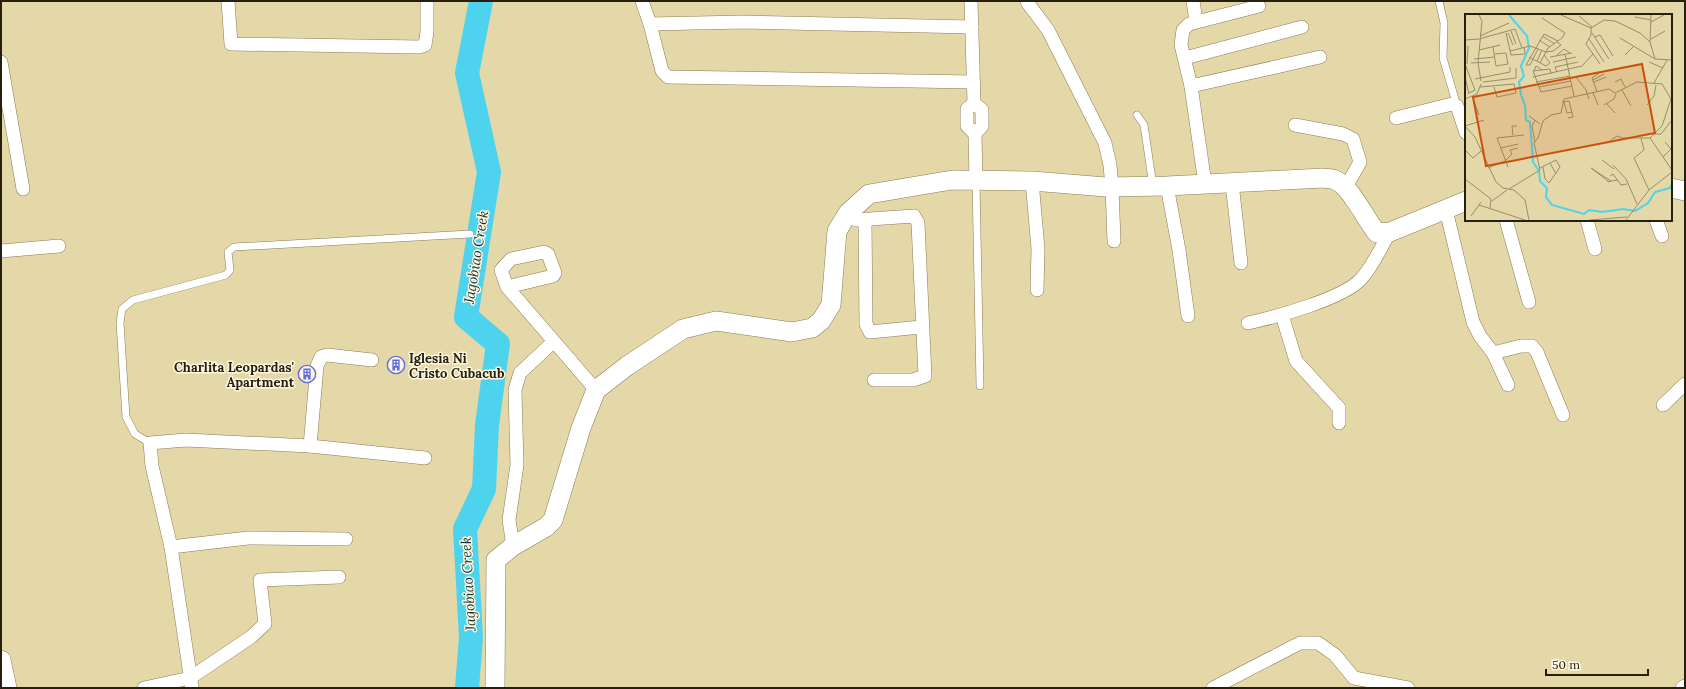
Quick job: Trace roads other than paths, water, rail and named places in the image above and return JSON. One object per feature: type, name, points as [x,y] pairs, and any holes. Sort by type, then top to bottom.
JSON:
[{"type":"street","points":[[228,1],[231,44],[419,47],[424,45],[427,32],[427,1]]},
{"type":"street","points":[[642,1],[650,24],[662,71],[668,78],[973,82]]},
{"type":"street","points":[[971,1],[974,102],[982,110],[982,126],[975,134],[976,181]]},
{"type":"street","points":[[1193,1],[1196,21]]},
{"type":"street","points":[[1027,2],[1048,30],[1074,85],[1105,143],[1110,165],[1114,241]]},
{"type":"street","points":[[1206,184],[1191,86],[1181,45],[1183,30],[1189,24],[1196,21],[1259,6]]},
{"type":"street","points":[[650,24],[743,22],[972,27]]},
{"type":"street","points":[[1185,58],[1302,27]]},
{"type":"street","points":[[1191,86],[1320,57]]},
{"type":"street","points":[[1,62],[23,189]]},
{"type":"street","points":[[1396,118],[1452,104],[1457,106],[1465,131]]},
{"type":"street","points":[[1295,125],[1343,134],[1353,139],[1360,162],[1346,187]]},
{"type":"street","points":[[495,688],[496,560],[513,546],[546,527],[553,520],[581,428],[596,390],[627,366],[683,329],[716,320],[792,332],[812,328],[821,321],[831,305],[837,231],[848,213],[869,194],[952,180],[1032,181],[1112,187],[1323,178],[1335,180],[1346,187],[1367,222],[1377,233],[1390,232],[1465,201]]},
{"type":"street","points":[[1032,181],[1038,249],[1037,290]]},
{"type":"street","points":[[1232,183],[1241,264]]},
{"type":"street","points":[[1160,186],[1179,250],[1188,316]]},
{"type":"street","points":[[1672,188],[1685,191]]},
{"type":"street","points":[[1446,210],[1473,322],[1480,336],[1493,353],[1508,385]]},
{"type":"street","points":[[848,213],[856,220],[865,221],[914,216],[918,223],[921,327],[925,376],[913,380],[874,380]]},
{"type":"street","points":[[865,221],[866,324],[870,332],[921,327]]},
{"type":"street","points":[[1506,221],[1529,302]]},
{"type":"street","points":[[1587,221],[1595,249]]},
{"type":"street","points":[[1656,221],[1662,236]]},
{"type":"street","points":[[1248,323],[1282,315],[1334,295],[1357,283],[1367,271],[1390,232]]},
{"type":"street","points":[[1,251],[59,246]]},
{"type":"street","points":[[507,287],[596,390]]},
{"type":"street","points":[[1282,315],[1296,361],[1339,408],[1339,423]]},
{"type":"street","points":[[513,546],[509,520],[517,465],[515,390],[520,373],[553,342]]},
{"type":"street","points":[[1493,353],[1521,346],[1532,346],[1537,352],[1563,415]]},
{"type":"street","points":[[310,446],[317,366],[321,357],[327,355],[372,360]]},
{"type":"street","points":[[1663,404],[1685,384]]},
{"type":"street","points":[[191,683],[171,547],[152,466],[150,443],[186,440],[310,446],[425,458]]},
{"type":"street","points":[[171,547],[248,538],[346,539]]},
{"type":"street","points":[[144,688],[191,683],[251,637],[265,624],[260,580],[339,577]]},
{"type":"street","points":[[1213,688],[1300,643],[1318,644],[1335,655],[1354,678],[1408,688]]},
{"type":"street","points":[[1,660],[7,688]]},
{"type":"lane","points":[[1439,1],[1444,23],[1443,58],[1457,106]]},
{"type":"lane","points":[[1137,115],[1144,125],[1160,186]]},
{"type":"lane","points":[[976,181],[980,386]]},
{"type":"lane","points":[[150,443],[135,434],[126,417],[120,323],[122,309],[133,300],[226,275],[230,270],[228,252],[234,247],[470,234]]},
{"type":"waterway","name":"Jagobiao Creek","points":[[467,688],[471,637],[465,529],[484,489],[487,425],[498,344],[466,317],[489,172],[467,73],[481,1]]},
{"type":"place","name":"Iglesia Ni Cristo Cubacub","points":[[396,365]]},
{"type":"place","name":"Charlita Leopardas' Apartment","points":[[307,374]]}]
